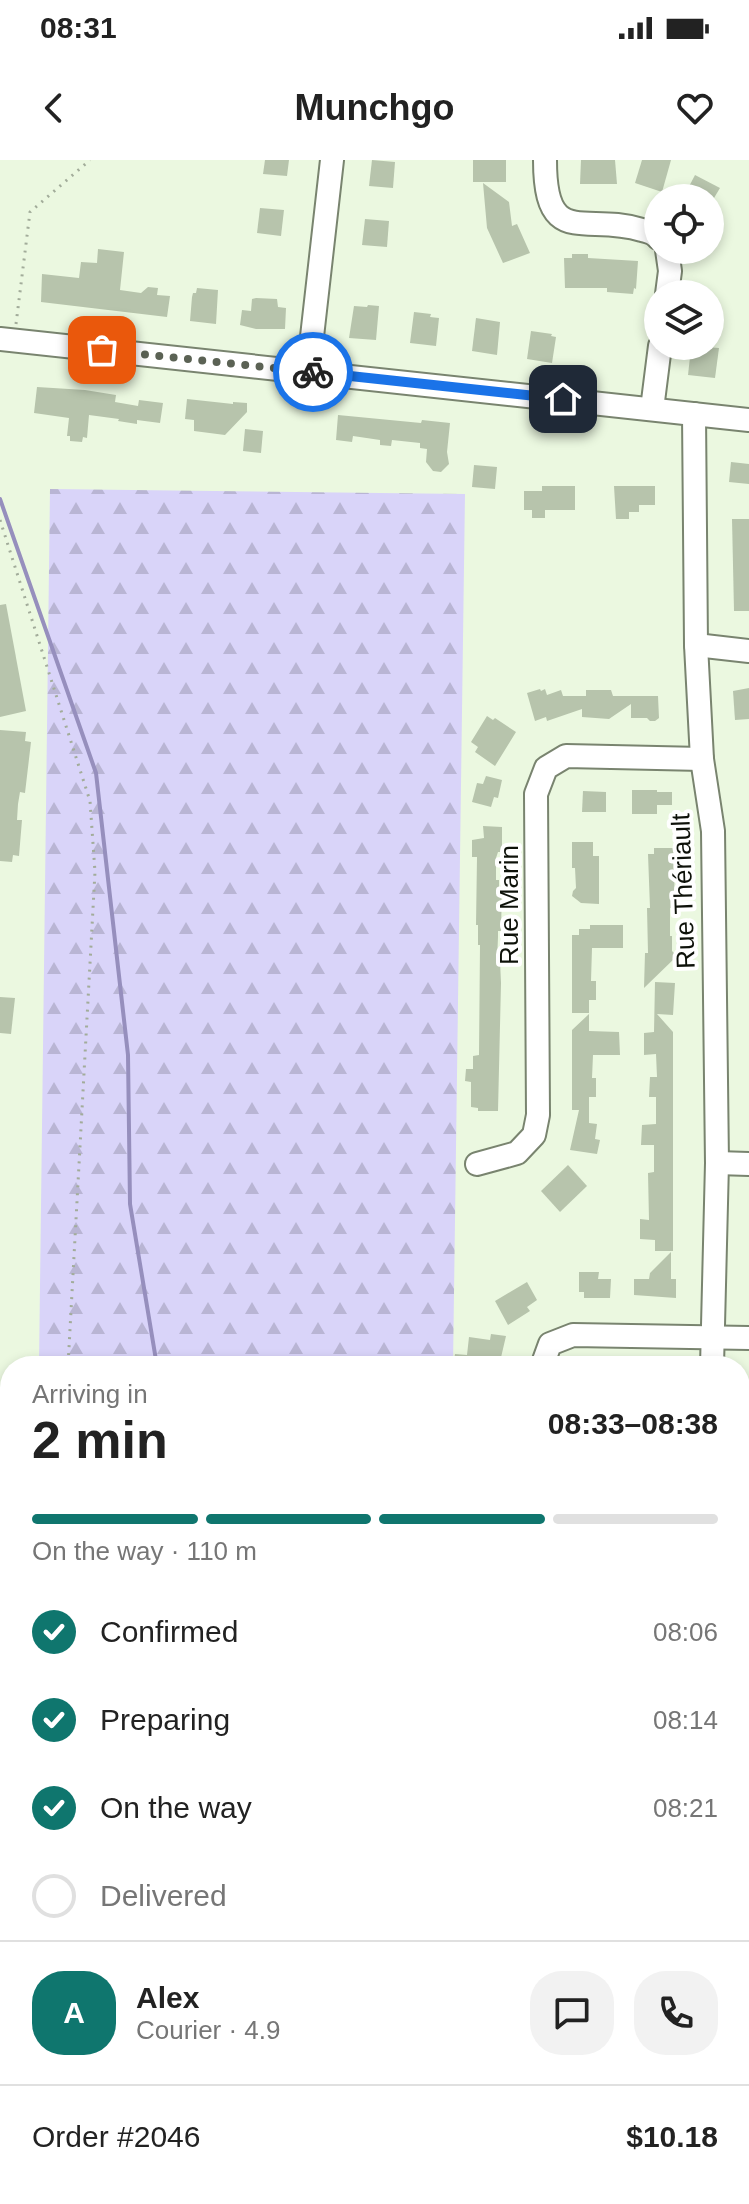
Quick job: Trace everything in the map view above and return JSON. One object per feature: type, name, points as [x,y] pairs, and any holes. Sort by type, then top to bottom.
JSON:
[{"type":"street","points":[[308,372],[332,160]]},
{"type":"street","points":[[545,160],[545,181],[551,208],[564,219],[580,224],[644,230]]},
{"type":"street","points":[[7,340],[749,420]]},
{"type":"street","points":[[652,409],[658,360]]},
{"type":"street","name":"Rue Thériault","points":[[694,414],[696,645],[702,759],[713,831],[717,1163],[712,1356]]},
{"type":"street","points":[[696,645],[749,651]]},
{"type":"street","name":"Rue Marin","points":[[477,1164],[517,1153],[534,1135],[538,1115],[536,794],[546,768],[566,756],[702,759]]},
{"type":"street","points":[[717,1163],[749,1164]]},
{"type":"street","points":[[546,1356],[550,1344],[573,1335],[749,1338]]},
{"type":"path","points":[[7,340],[30,212],[90,160]]},
{"type":"path","points":[[0,520],[90,801],[95,872],[69,1356]]},
{"type":"green space","points":[[50,489],[465,494],[453,1356],[39,1356]]},
{"type":"building","points":[[265,160],[289,160],[287,176],[263,174]]},
{"type":"building","points":[[372,160],[395,162],[393,188],[369,186]]},
{"type":"building","points":[[473,160],[506,160],[506,182],[473,182]]},
{"type":"building","points":[[581,160],[615,160],[617,184],[580,184]]},
{"type":"building","points":[[642,160],[671,160],[664,184],[644,186],[635,183]]},
{"type":"building","points":[[695,175],[712,184],[690,184]]},
{"type":"building","points":[[483,183],[509,202],[512,226],[517,224],[530,253],[503,263],[487,228]]},
{"type":"building","points":[[260,208],[284,210],[281,236],[257,233]]},
{"type":"building","points":[[365,219],[389,221],[387,247],[362,245]]},
{"type":"building","points":[[98,249],[124,252],[120,290],[141,293],[148,287],[158,288],[157,295],[170,296],[167,317],[41,302],[42,274],[79,278],[81,262],[97,263]]},
{"type":"building","points":[[572,254],[638,261],[633,294],[607,292],[607,288],[565,288],[564,258],[572,258]]},
{"type":"building","points":[[197,288],[218,290],[216,324],[190,321],[192,297]]},
{"type":"building","points":[[252,299],[277,299],[278,307],[286,308],[285,329],[256,329],[240,325],[242,310],[251,311]]},
{"type":"building","points":[[354,306],[379,306],[376,340],[349,338]]},
{"type":"building","points":[[414,312],[439,318],[436,346],[410,343]]},
{"type":"building","points":[[476,318],[500,322],[497,355],[472,351]]},
{"type":"building","points":[[531,331],[556,337],[552,363],[527,359]]},
{"type":"building","points":[[690,360],[717,360],[715,378],[688,375]]},
{"type":"building","points":[[37,387],[116,395],[115,402],[138,406],[139,400],[163,403],[160,423],[137,420],[137,424],[89,415],[87,438],[83,437],[82,442],[70,441],[70,436],[67,436],[69,418],[34,413]]},
{"type":"building","points":[[187,399],[247,403],[247,412],[225,435],[194,431],[194,420],[185,419]]},
{"type":"building","points":[[338,415],[450,423],[449,464],[441,472],[433,471],[426,462],[427,449],[420,448],[420,443],[392,440],[391,446],[380,445],[380,440],[353,436],[352,442],[336,440]]},
{"type":"building","points":[[245,429],[263,431],[261,453],[243,451]]},
{"type":"building","points":[[731,462],[749,464],[749,484],[729,482]]},
{"type":"building","points":[[474,465],[497,467],[495,489],[472,487]]},
{"type":"building","points":[[542,486],[575,486],[575,510],[545,510],[545,518],[532,518],[532,510],[524,510],[524,491],[542,491]]},
{"type":"building","points":[[614,486],[655,486],[655,505],[639,505],[639,512],[629,512],[629,519],[616,519]]},
{"type":"building","points":[[732,519],[749,519],[749,611],[734,611]]},
{"type":"building","points":[[6,604],[26,711],[0,717],[0,605]]},
{"type":"building","points":[[749,688],[749,719],[735,720],[733,691]]},
{"type":"building","points":[[545,689],[547,695],[561,690],[563,696],[586,696],[586,690],[611,690],[613,696],[658,696],[659,718],[650,721],[647,718],[631,718],[631,704],[609,719],[582,717],[582,709],[547,721],[546,717],[535,721],[527,693]]},
{"type":"building","points":[[487,716],[516,732],[495,766],[475,752],[478,747],[471,742]]},
{"type":"building","points":[[0,730],[26,732],[25,741],[31,742],[25,793],[20,792],[18,804],[17,820],[22,820],[19,856],[13,855],[12,862],[0,861]]},
{"type":"building","points":[[486,776],[502,780],[498,798],[494,797],[491,807],[472,802],[477,783],[483,784]]},
{"type":"building","points":[[632,790],[672,792],[672,805],[657,805],[657,814],[632,814]]},
{"type":"building","points":[[583,791],[606,792],[606,812],[582,812]]},
{"type":"building","points":[[483,826],[502,827],[502,852],[498,852],[496,858],[496,880],[502,887],[497,961],[500,961],[501,983],[498,1111],[478,1111],[478,1108],[471,1107],[471,1082],[465,1081],[466,1069],[473,1069],[473,1056],[479,1055],[480,945],[476,925],[477,857],[472,857],[472,840],[484,838]]},
{"type":"building","points":[[572,842],[593,842],[593,856],[599,856],[599,904],[581,903],[572,896],[576,888]]},
{"type":"building","points":[[654,848],[675,848],[674,908],[670,908],[670,936],[672,951],[677,956],[644,988],[645,953],[648,953],[647,908],[650,908],[648,854],[654,854]]},
{"type":"building","points":[[590,925],[623,925],[623,948],[592,948],[591,981],[596,981],[596,1000],[589,1000],[589,1013],[572,1013],[572,935],[579,935],[579,929],[590,929]]},
{"type":"building","points":[[655,982],[675,983],[673,1015],[657,1014],[673,1032],[673,1251],[655,1251],[655,1240],[640,1239],[640,1219],[649,1220],[648,1173],[654,1172],[654,1145],[641,1145],[642,1125],[656,1124],[656,1097],[649,1097],[650,1077],[657,1077],[656,1054],[644,1055],[644,1033],[654,1032]]},
{"type":"building","points":[[0,997],[15,998],[11,1034],[0,1033]]},
{"type":"building","points":[[589,1014],[589,1031],[619,1032],[620,1055],[593,1055],[592,1078],[596,1078],[596,1097],[589,1097],[589,1123],[597,1124],[595,1139],[600,1140],[597,1154],[570,1150],[579,1110],[572,1110],[572,1030]]},
{"type":"building","points":[[568,1165],[587,1186],[560,1212],[541,1191]]},
{"type":"building","points":[[671,1252],[671,1279],[676,1279],[676,1298],[634,1295],[634,1279],[649,1279],[650,1273]]},
{"type":"building","points":[[579,1272],[599,1272],[598,1279],[611,1279],[610,1298],[584,1298],[584,1292],[579,1292]]},
{"type":"building","points":[[527,1282],[537,1300],[527,1307],[530,1311],[508,1325],[495,1301]]},
{"type":"building","points":[[491,1334],[506,1336],[501,1356],[455,1356],[467,1355],[469,1337],[490,1340]]},
{"type":"waterway","points":[[0,499],[96,773],[128,1055],[130,1204],[155,1356]]},
{"type":"way so far","points":[[102,350],[313,372]]},
{"type":"route","points":[[313,372],[563,399]]}]
